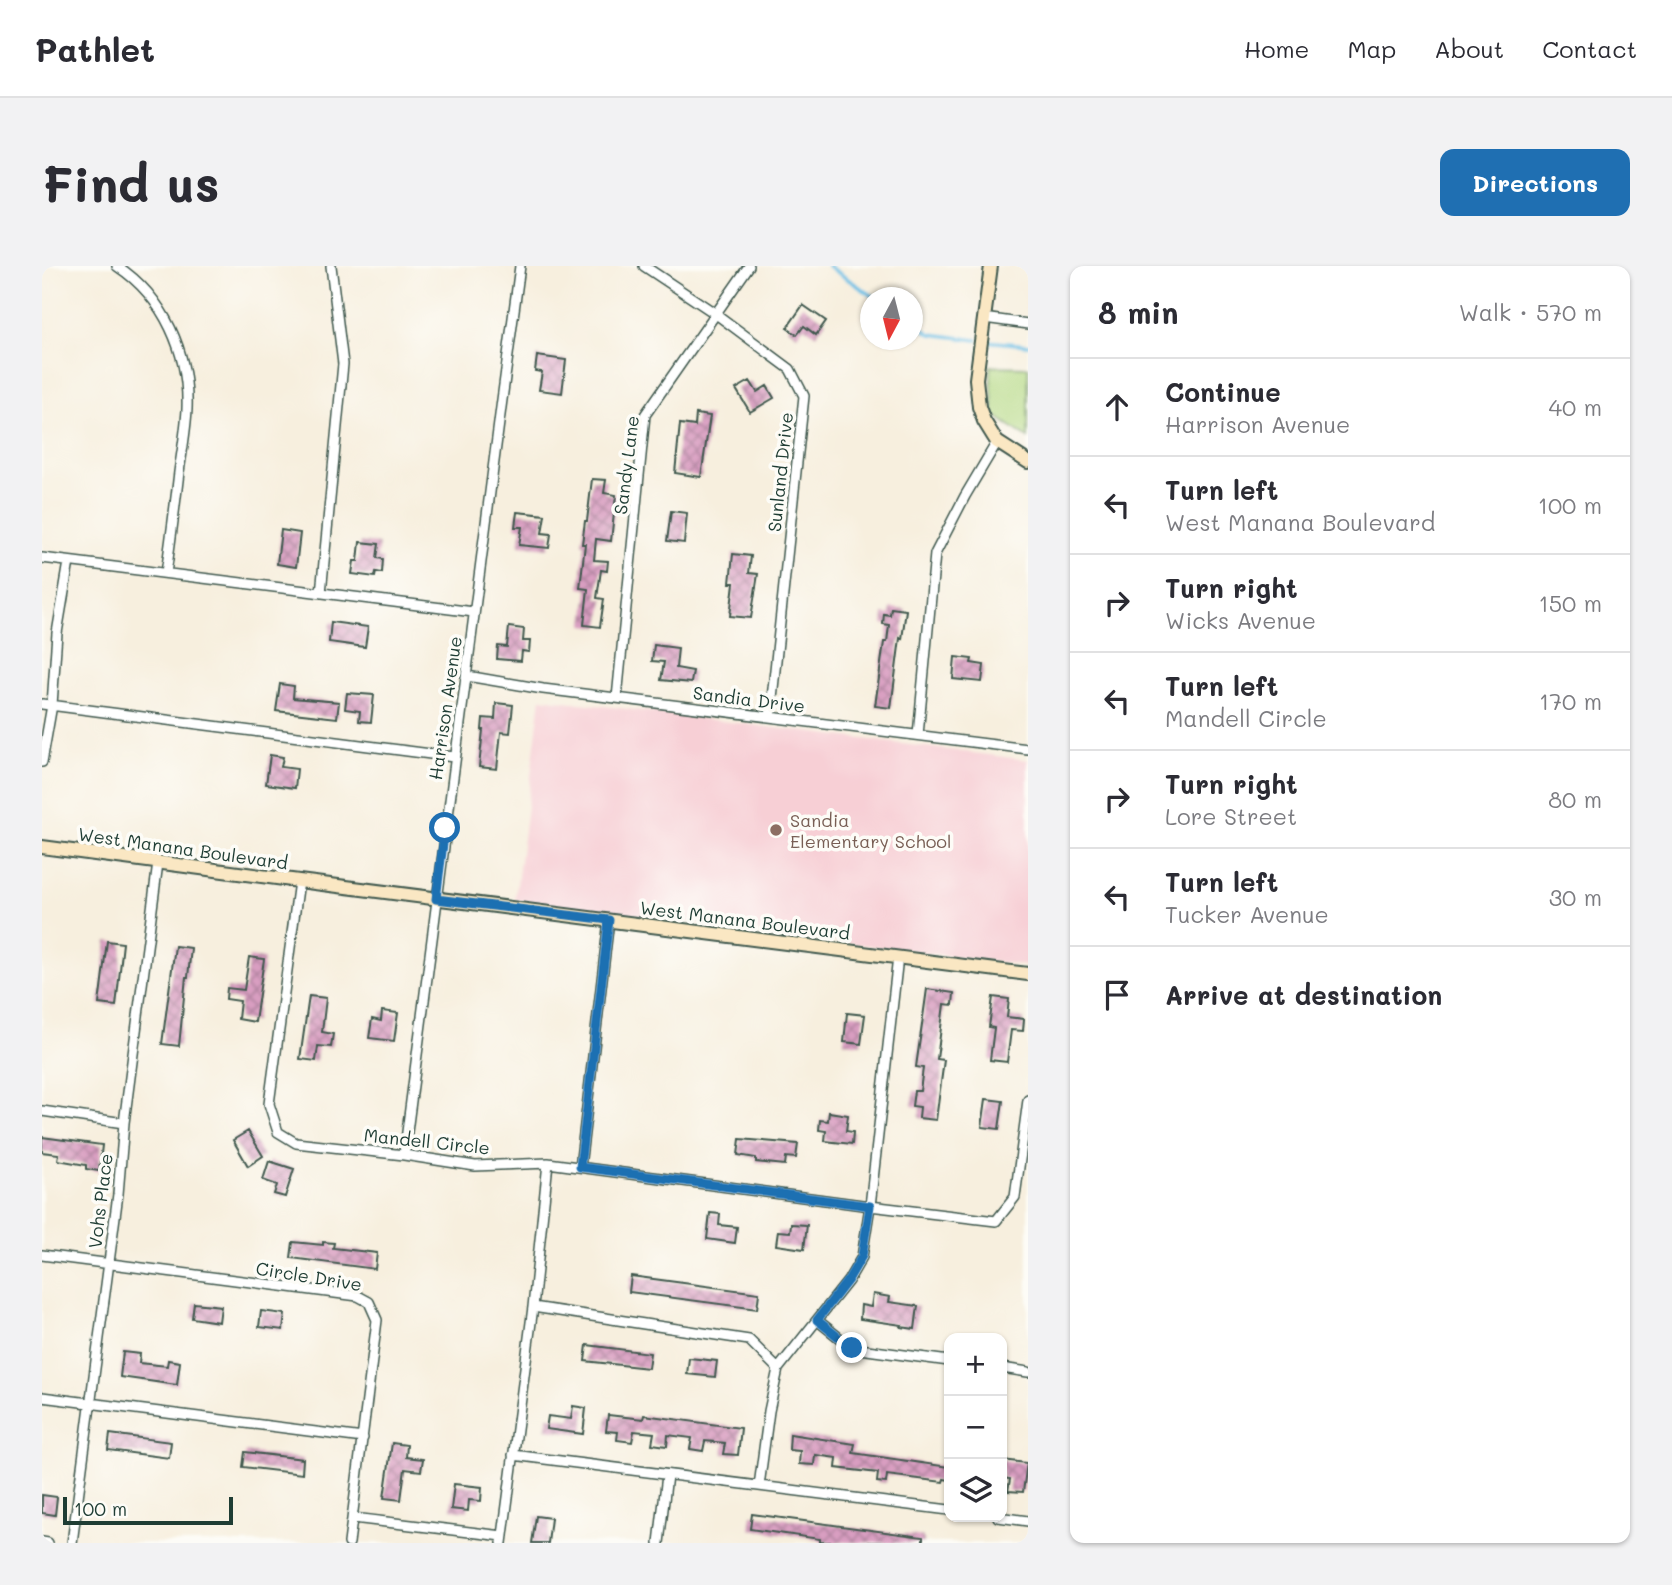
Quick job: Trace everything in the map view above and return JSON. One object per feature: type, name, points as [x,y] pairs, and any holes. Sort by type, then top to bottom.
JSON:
[{"type":"street","points":[[117,266],[134,280],[161,311],[176,340],[184,366],[187,410],[166,573]]},
{"type":"street","points":[[321,593],[343,364],[331,266]]},
{"type":"street","name":"Harrison Avenue","points":[[404,1155],[520,266]]},
{"type":"street","name":"Sunland Drive","points":[[644,266],[716,314],[790,369],[804,396],[771,717]]},
{"type":"street","name":"Sandy Lane","points":[[617,698],[645,415],[749,266]]},
{"type":"street","points":[[991,266],[976,379],[979,407],[997,442],[1028,462]]},
{"type":"street","points":[[984,318],[1028,324]]},
{"type":"street","points":[[918,735],[935,554],[997,442]]},
{"type":"street","points":[[42,558],[474,612]]},
{"type":"street","points":[[42,762],[47,704],[69,562]]},
{"type":"street","name":"Sandia Drive","points":[[467,676],[543,689],[1028,749]]},
{"type":"street","points":[[47,704],[454,757]]},
{"type":"street","name":"West Manana Boulevard","points":[[42,847],[1028,974]]},
{"type":"street","name":"Vohs Place","points":[[72,1543],[159,863]]},
{"type":"street","name":"Mandell Circle","points":[[299,881],[270,1104],[278,1132],[296,1143],[474,1166],[548,1163],[996,1221],[1015,1197],[1028,1100]]},
{"type":"street","points":[[580,1167],[609,920]]},
{"type":"street","points":[[759,1486],[778,1368],[848,1280],[862,1256],[898,957]]},
{"type":"street","points":[[42,1111],[124,1123]]},
{"type":"street","points":[[353,1518],[503,1540],[533,1307],[548,1163]]},
{"type":"street","name":"Circle Drive","points":[[42,1255],[358,1296],[369,1302],[377,1320],[349,1543]]},
{"type":"street","points":[[533,1307],[749,1340],[778,1368]]},
{"type":"street","points":[[817,1320],[852,1348],[944,1360]]},
{"type":"street","points":[[1007,1369],[1028,1372]]},
{"type":"street","points":[[42,1397],[363,1438]]},
{"type":"street","points":[[513,1455],[944,1509]]},
{"type":"street","points":[[659,1543],[667,1475]]},
{"type":"street","points":[[1007,1518],[1028,1521]]},
{"type":"street","points":[[42,1542],[48,1543]]},
{"type":"shaded area","name":"Sandia Elementary School","points":[[541,698],[1028,760],[1028,966],[515,900]]},
{"type":"green space","points":[[990,366],[1028,367],[1028,438],[994,415]]},
{"type":"building","points":[[803,305],[826,321],[816,335],[804,326],[797,335],[787,328]]},
{"type":"building","points":[[537,356],[566,360],[562,393],[539,390],[542,372],[535,371]]},
{"type":"building","points":[[750,381],[757,392],[767,386],[774,398],[750,412],[736,389]]},
{"type":"building","points":[[696,414],[710,416],[701,477],[675,473],[680,424],[695,426]]},
{"type":"building","points":[[592,479],[606,480],[604,493],[616,495],[611,541],[596,539],[594,560],[608,561],[607,571],[601,570],[597,598],[604,599],[600,627],[584,625],[588,589],[580,588],[585,544],[582,544]]},
{"type":"building","points":[[671,511],[687,513],[684,543],[667,541]]},
{"type":"building","points":[[517,512],[545,515],[542,533],[551,534],[549,548],[519,545],[522,527],[515,527]]},
{"type":"building","points":[[281,530],[300,533],[296,567],[277,564]]},
{"type":"building","points":[[360,542],[379,544],[377,558],[383,559],[382,573],[376,572],[375,577],[352,574],[354,561],[358,561]]},
{"type":"building","points":[[733,554],[751,556],[749,573],[758,574],[751,618],[730,616],[734,583],[730,583]]},
{"type":"building","points":[[891,608],[906,610],[891,708],[875,706],[889,625],[883,624],[884,614],[890,615]]},
{"type":"building","points":[[331,622],[368,627],[365,647],[329,642]]},
{"type":"building","points":[[509,627],[524,629],[523,641],[530,641],[529,652],[522,651],[521,661],[497,659],[498,646],[507,647]]},
{"type":"building","points":[[654,645],[678,648],[676,668],[693,671],[691,683],[661,680],[664,662],[652,661]]},
{"type":"building","points":[[955,657],[972,659],[971,663],[984,665],[982,682],[953,679]]},
{"type":"building","points":[[280,684],[294,686],[293,698],[339,702],[337,718],[276,711]]},
{"type":"building","points":[[347,693],[374,695],[371,722],[359,721],[360,711],[345,709]]},
{"type":"building","points":[[496,703],[513,705],[510,733],[501,732],[497,769],[479,767],[483,718],[495,719]]},
{"type":"building","points":[[270,755],[283,757],[281,767],[297,769],[295,788],[266,784]]},
{"type":"building","points":[[107,941],[123,943],[116,1006],[99,1004]]},
{"type":"building","points":[[175,946],[191,948],[179,1046],[162,1044]]},
{"type":"building","points":[[249,957],[264,959],[255,1022],[238,1019],[240,1001],[226,999],[227,988],[244,990]]},
{"type":"building","points":[[927,989],[954,993],[953,1005],[944,1004],[937,1059],[944,1060],[936,1120],[919,1118],[920,1107],[912,1106],[914,1091],[920,1091],[923,1068],[916,1067]]},
{"type":"building","points":[[309,996],[326,998],[322,1032],[333,1034],[331,1047],[318,1046],[316,1061],[300,1059]]},
{"type":"building","points":[[993,997],[1009,999],[1007,1017],[1024,1019],[1023,1031],[1011,1030],[1007,1062],[990,1060],[994,1028],[989,1027]]},
{"type":"building","points":[[382,1011],[398,1013],[394,1041],[369,1038],[372,1019],[381,1021]]},
{"type":"building","points":[[847,1013],[865,1015],[861,1044],[844,1042]]},
{"type":"building","points":[[986,1099],[1003,1101],[999,1129],[982,1127]]},
{"type":"building","points":[[829,1112],[848,1115],[846,1131],[853,1132],[852,1144],[825,1141],[826,1131],[819,1130],[820,1120],[828,1121]]},
{"type":"building","points":[[248,1131],[263,1156],[248,1166],[233,1140]]},
{"type":"building","points":[[42,1137],[102,1145],[99,1171],[86,1169],[86,1165],[58,1160],[59,1154],[42,1152]]},
{"type":"building","points":[[740,1139],[798,1144],[796,1158],[786,1157],[785,1165],[756,1162],[756,1158],[738,1155]]},
{"type":"building","points":[[269,1161],[294,1169],[285,1197],[274,1194],[277,1185],[263,1180]]},
{"type":"building","points":[[710,1213],[720,1214],[719,1225],[737,1227],[735,1243],[707,1239]]},
{"type":"building","points":[[791,1224],[807,1225],[804,1249],[776,1245],[778,1231],[790,1232]]},
{"type":"building","points":[[293,1242],[323,1245],[323,1242],[334,1243],[333,1248],[377,1253],[375,1269],[291,1258]]},
{"type":"building","points":[[631,1276],[759,1293],[757,1309],[629,1292]]},
{"type":"building","points":[[873,1294],[890,1297],[889,1302],[918,1306],[915,1329],[860,1319],[861,1305],[871,1307]]},
{"type":"building","points":[[194,1303],[221,1306],[219,1322],[192,1318]]},
{"type":"building","points":[[261,1311],[285,1314],[283,1330],[259,1327]]},
{"type":"building","points":[[587,1345],[650,1353],[648,1368],[585,1361]]},
{"type":"building","points":[[123,1352],[140,1354],[139,1363],[167,1366],[168,1360],[180,1362],[177,1385],[120,1377]]},
{"type":"building","points":[[689,1358],[717,1361],[715,1377],[687,1374]]},
{"type":"building","points":[[573,1406],[586,1408],[583,1434],[546,1429],[548,1416],[571,1419]]},
{"type":"building","points":[[608,1415],[643,1419],[644,1415],[741,1428],[738,1455],[723,1454],[725,1443],[705,1441],[703,1451],[690,1449],[692,1438],[668,1435],[667,1446],[652,1444],[654,1433],[634,1431],[632,1442],[617,1440],[618,1432],[606,1431]]},
{"type":"building","points":[[110,1434],[171,1442],[169,1458],[108,1450]]},
{"type":"building","points":[[790,1434],[855,1444],[853,1453],[944,1466],[944,1479],[943,1482],[887,1475],[886,1483],[877,1482],[878,1473],[836,1468],[837,1458],[815,1455],[814,1465],[799,1464],[800,1451],[789,1450]]},
{"type":"building","points":[[392,1443],[407,1445],[406,1457],[423,1459],[421,1471],[405,1469],[401,1500],[384,1498]]},
{"type":"building","points":[[245,1452],[303,1459],[302,1474],[243,1467]]},
{"type":"building","points":[[1007,1461],[1027,1463],[1023,1492],[1008,1491],[1010,1479],[1007,1479]]},
{"type":"building","points":[[454,1484],[482,1487],[481,1501],[469,1500],[468,1511],[451,1509]]},
{"type":"building","points":[[42,1495],[57,1497],[55,1515],[42,1513]]},
{"type":"building","points":[[752,1514],[923,1537],[923,1543],[820,1542],[820,1539],[750,1529]]},
{"type":"building","points":[[536,1516],[551,1518],[548,1543],[532,1543]]},
{"type":"waterway","points":[[828,266],[860,287]]},
{"type":"waterway","points":[[923,329],[931,334],[977,340]]},
{"type":"waterway","points":[[985,341],[1028,345]]},
{"type":"place","name":"Sandia Elementary School","points":[[776,830]]},
{"type":"route","points":[[445,828],[436,899],[609,920],[580,1167],[870,1206],[862,1256],[848,1280],[817,1320],[852,1348]]}]
